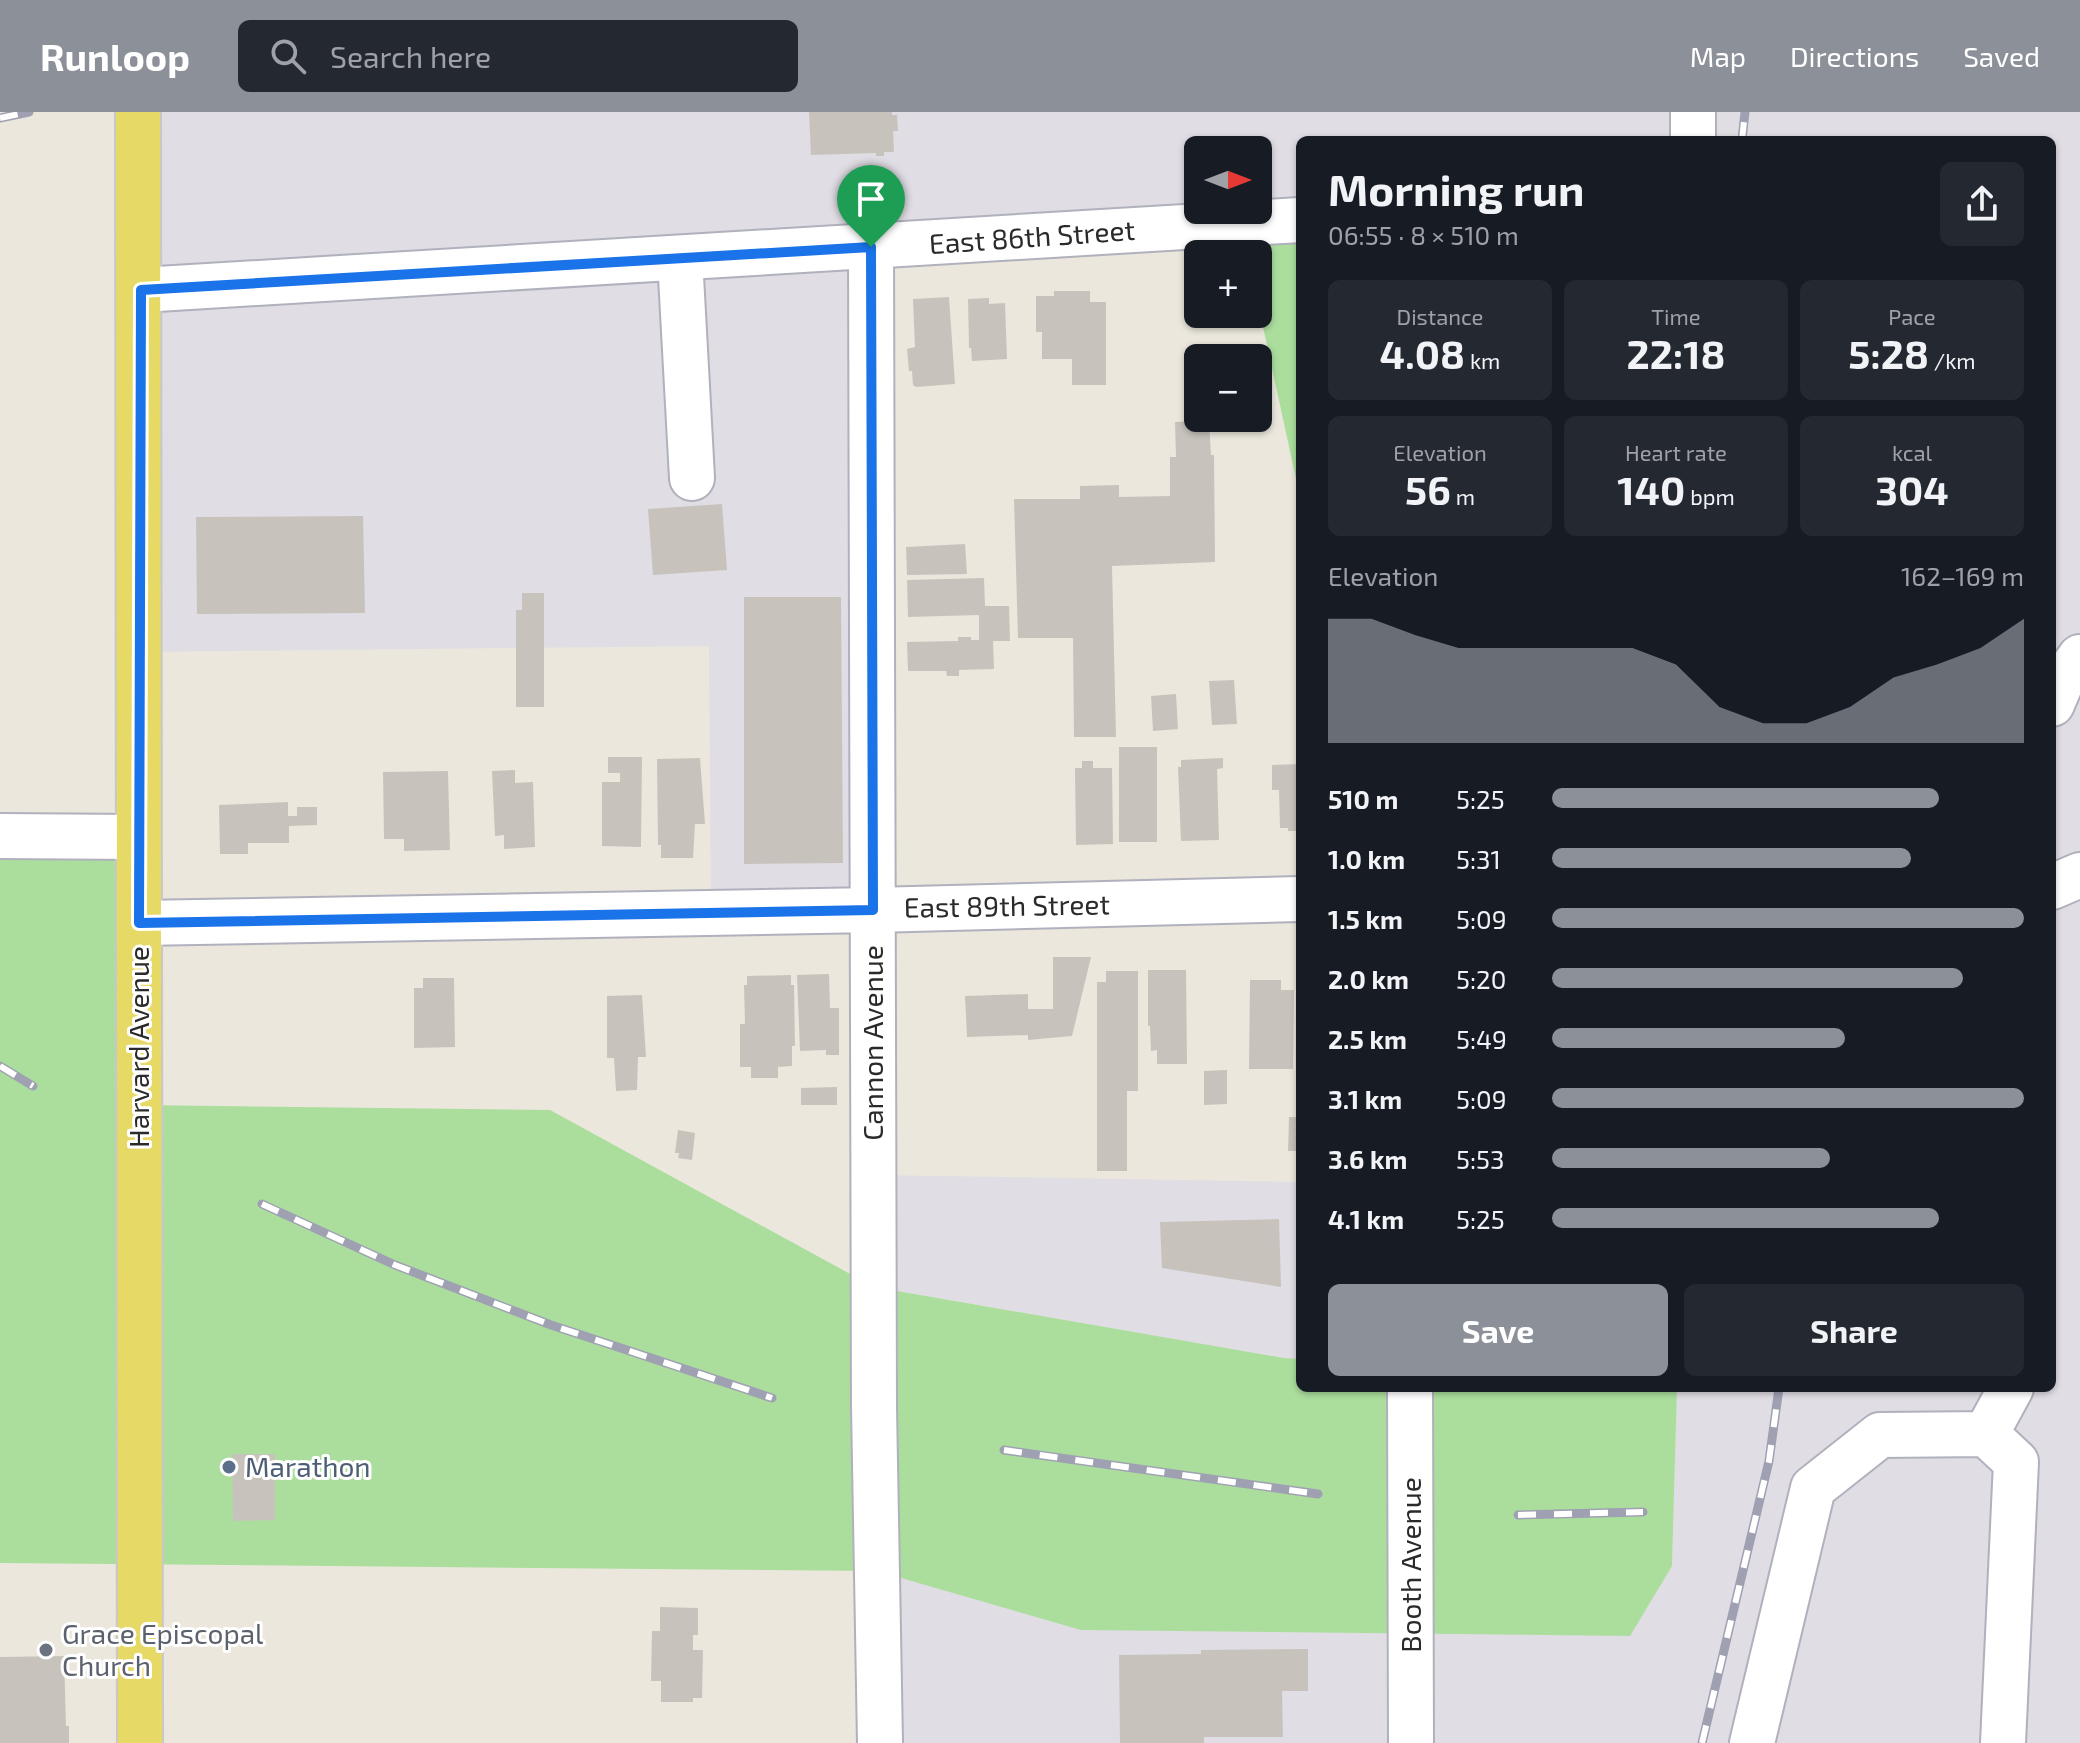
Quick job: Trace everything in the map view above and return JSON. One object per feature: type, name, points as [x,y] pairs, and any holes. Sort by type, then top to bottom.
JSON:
[{"type":"main road","name":"Harvard Avenue","points":[[138,112],[141,290],[138,837],[140,1743]]},
{"type":"street","points":[[1693,112],[1693,136]]},
{"type":"street","name":"East 86th Street","points":[[141,290],[1296,220]]},
{"type":"street","name":"Cannon Avenue","points":[[871,247],[874,1407],[880,1743]]},
{"type":"street","points":[[680,258],[692,478]]},
{"type":"street","points":[[2056,694],[2080,657]]},
{"type":"street","points":[[0,836],[138,837]]},
{"type":"street","points":[[2056,885],[2080,875]]},
{"type":"street","name":"East 89th Street","points":[[139,923],[1296,899]]},
{"type":"street","name":"Booth Avenue","points":[[1410,1392],[1411,1743]]},
{"type":"street","points":[[1986,1434],[2009,1392]]},
{"type":"street","points":[[1752,1743],[1813,1488],[1880,1435],[1986,1434],[2016,1462],[2003,1743]]},
{"type":"shaded area","points":[[138,112],[2080,112],[2080,1743],[880,1743],[877,1571],[1672,1566],[1677,1392],[2056,1392],[2056,136],[1296,136],[1296,220],[1272,222],[1272,136],[1184,136],[1184,224],[1237,224],[872,247],[873,910],[711,913],[709,646],[139,652]]},
{"type":"shaded area","points":[[874,1175],[1296,1182],[1296,1359],[874,1287]]},
{"type":"green space","points":[[1296,220],[1296,479],[1272,368],[1272,344],[1267,344],[1263,328],[1272,328],[1272,240],[1244,240],[1240,224]]},
{"type":"green space","points":[[0,836],[138,837],[139,1105],[550,1110],[874,1287],[1296,1359],[1296,1392],[1677,1392],[1672,1566],[1630,1636],[1081,1630],[877,1571],[0,1563]]},
{"type":"building","points":[[809,112],[892,112],[892,115],[897,115],[898,131],[893,131],[894,152],[884,152],[884,156],[876,156],[876,153],[811,155]]},
{"type":"building","points":[[1054,291],[1090,291],[1090,302],[1106,302],[1106,385],[1072,385],[1072,359],[1042,359],[1042,332],[1036,332],[1036,296],[1054,296]]},
{"type":"building","points":[[949,297],[955,384],[916,387],[913,385],[912,371],[909,371],[907,349],[915,347],[913,299]]},
{"type":"building","points":[[989,298],[989,304],[1005,303],[1007,359],[972,361],[968,299]]},
{"type":"building","points":[[1175,422],[1184,422],[1184,432],[1210,432],[1211,455],[1214,455],[1215,562],[1112,566],[1116,737],[1074,737],[1073,638],[1018,638],[1014,499],[1080,499],[1080,486],[1119,485],[1119,497],[1170,496],[1170,457],[1176,457]]},
{"type":"building","points":[[722,504],[727,570],[653,575],[648,509]]},
{"type":"building","points":[[363,516],[365,613],[197,614],[196,517]]},
{"type":"building","points":[[965,544],[967,574],[907,575],[906,547]]},
{"type":"building","points":[[984,578],[985,606],[1009,606],[1010,641],[993,641],[994,669],[959,670],[959,676],[947,676],[946,671],[908,671],[907,642],[958,641],[958,637],[979,640],[979,615],[908,617],[907,580]]},
{"type":"building","points":[[522,593],[544,593],[544,707],[516,707],[516,610],[522,610]]},
{"type":"building","points":[[744,597],[841,597],[843,863],[744,864]]},
{"type":"building","points":[[1234,680],[1237,724],[1212,725],[1209,681]]},
{"type":"building","points":[[1176,694],[1178,729],[1153,731],[1151,696]]},
{"type":"building","points":[[1119,747],[1157,747],[1157,842],[1119,842]]},
{"type":"building","points":[[608,757],[642,757],[641,847],[602,846],[602,782],[620,782],[620,773],[608,773]]},
{"type":"building","points":[[700,758],[705,824],[695,824],[693,858],[661,858],[661,845],[658,845],[657,759]]},
{"type":"building","points":[[1223,758],[1223,768],[1217,769],[1219,840],[1181,841],[1178,767],[1181,767],[1181,760]]},
{"type":"building","points":[[1082,761],[1093,761],[1093,768],[1112,768],[1113,844],[1076,845],[1075,768],[1082,768]]},
{"type":"building","points":[[1296,764],[1296,831],[1280,828],[1279,790],[1272,790],[1272,765]]},
{"type":"building","points":[[515,770],[515,783],[533,782],[535,847],[504,849],[504,835],[495,836],[492,771]]},
{"type":"building","points":[[448,771],[450,850],[404,851],[404,839],[384,839],[383,772]]},
{"type":"building","points":[[288,802],[288,816],[297,816],[297,807],[317,807],[317,825],[289,826],[289,843],[248,843],[248,854],[220,854],[219,805]]},
{"type":"building","points":[[1053,957],[1091,957],[1072,1036],[1028,1040],[1028,1035],[967,1037],[965,996],[1028,994],[1028,1009],[1053,1009]]},
{"type":"building","points":[[1148,970],[1186,970],[1187,1064],[1157,1064],[1157,1050],[1151,1051]]},
{"type":"building","points":[[1106,971],[1138,971],[1138,1091],[1127,1091],[1127,1171],[1097,1171],[1097,982],[1106,982]]},
{"type":"building","points":[[829,974],[830,1008],[839,1008],[839,1055],[826,1055],[826,1050],[800,1051],[797,975]]},
{"type":"building","points":[[791,975],[791,985],[794,985],[795,1046],[792,1046],[792,1066],[778,1067],[778,1078],[751,1078],[751,1067],[740,1067],[740,1024],[745,1024],[744,985],[747,985],[747,976]]},
{"type":"building","points":[[423,978],[454,978],[455,1047],[414,1048],[414,988],[423,988]]},
{"type":"building","points":[[1250,980],[1281,980],[1281,990],[1294,990],[1293,1069],[1249,1069]]},
{"type":"building","points":[[642,995],[646,1057],[638,1057],[637,1090],[616,1091],[614,1058],[607,1058],[607,996]]},
{"type":"building","points":[[1227,1070],[1227,1104],[1204,1105],[1204,1071]]},
{"type":"building","points":[[837,1087],[837,1105],[801,1105],[801,1088]]},
{"type":"building","points":[[1289,1117],[1296,1117],[1296,1151],[1288,1151]]},
{"type":"building","points":[[678,1130],[695,1133],[692,1160],[678,1158],[679,1153],[675,1153]]},
{"type":"building","points":[[1279,1219],[1281,1287],[1162,1268],[1160,1222]]},
{"type":"building","points":[[232,1454],[275,1454],[275,1520],[233,1521]]},
{"type":"building","points":[[660,1607],[698,1608],[698,1635],[693,1635],[693,1650],[703,1650],[702,1698],[693,1698],[693,1702],[661,1702],[661,1681],[651,1681],[652,1631],[660,1631]]},
{"type":"building","points":[[1308,1649],[1308,1691],[1282,1691],[1283,1737],[1204,1737],[1204,1743],[1120,1743],[1119,1655]]},
{"type":"building","points":[[64,1656],[69,1743],[0,1743],[0,1657]]},
{"type":"railway","points":[[0,118],[29,112]]},
{"type":"railway","points":[[1742,136],[1745,112]]},
{"type":"railway","points":[[0,1066],[33,1086]]},
{"type":"railway","points":[[262,1204],[395,1265],[551,1325],[772,1398]]},
{"type":"railway","points":[[1702,1743],[1769,1461],[1778,1392]]},
{"type":"railway","points":[[1004,1450],[1318,1494]]},
{"type":"railway","points":[[1518,1515],[1643,1512]]},
{"type":"place","name":"Marathon","points":[[229,1467]]},
{"type":"place","name":"Grace Episcopal Church","points":[[46,1650]]},
{"type":"route","points":[[871,247],[873,910],[139,923],[141,290],[871,247]]}]
